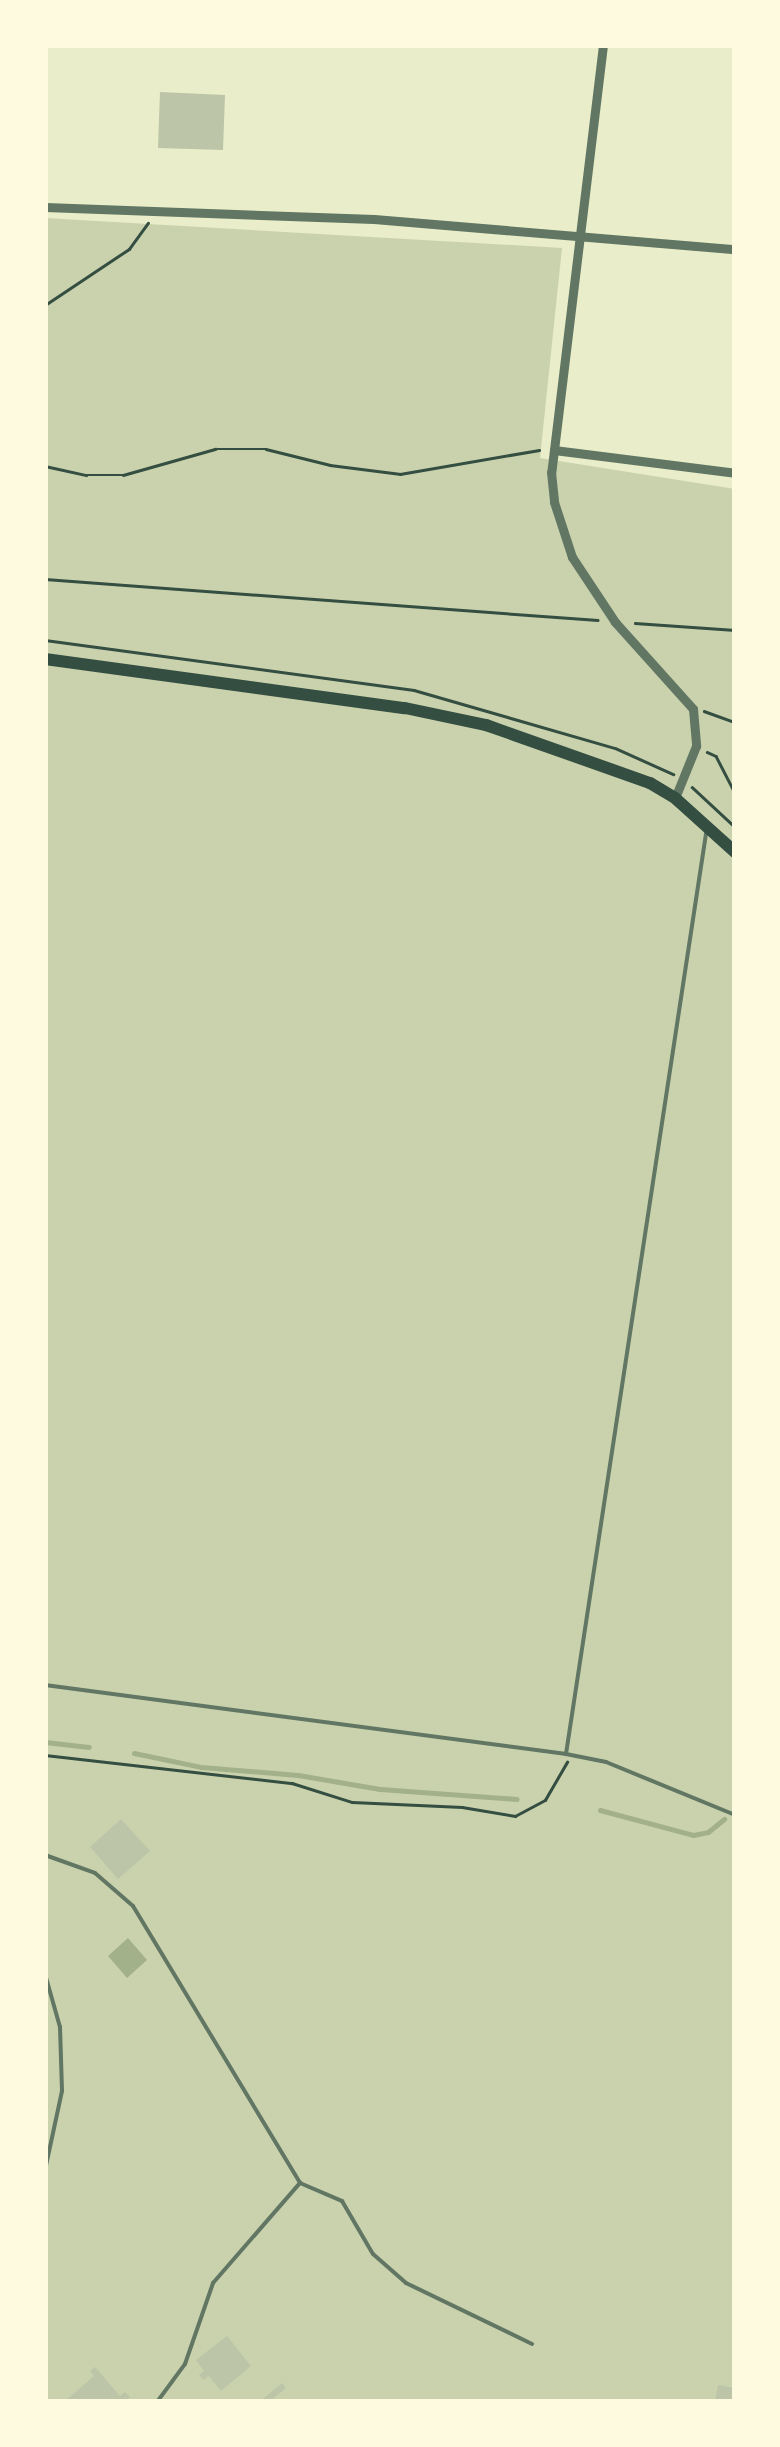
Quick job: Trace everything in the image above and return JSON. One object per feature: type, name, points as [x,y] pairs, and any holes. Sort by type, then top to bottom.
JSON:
[{"type":"main road","points":[[45,658],[451,717],[574,752],[637,776],[676,798],[735,852]]},
{"type":"street","points":[[603,45],[552,487],[572,556],[615,622],[693,709],[696,746],[676,798]]},
{"type":"street","points":[[45,206],[374,219],[735,248]]},
{"type":"street","points":[[554,450],[735,473]]},
{"type":"lane","points":[[566,1754],[707,825]]},
{"type":"lane","points":[[45,1685],[566,1754],[606,1762],[735,1815]]},
{"type":"lane","points":[[45,1855],[95,1873],[134,1906],[300,2183],[342,2202],[373,2254],[406,2283],[532,2344]]},
{"type":"lane","points":[[45,1974],[60,2028],[62,2091],[45,2170]]},
{"type":"lane","points":[[157,2402],[185,2364],[213,2283],[300,2183]]},
{"type":"path","points":[[45,304],[129,249],[148,221]]},
{"type":"path","points":[[45,466],[86,475],[123,474],[216,450],[266,449],[330,465],[400,474],[534,450],[554,450]]},
{"type":"path","points":[[45,579],[735,630]]},
{"type":"path","points":[[693,709],[735,722]]},
{"type":"path","points":[[707,752],[716,756],[735,793]]},
{"type":"path","points":[[696,790],[735,827]]},
{"type":"path","points":[[45,1754],[292,1783],[352,1802],[462,1807],[515,1816],[544,1800],[567,1763],[566,1754]]},
{"type":"shaded area","points":[[45,218],[562,248],[540,458],[735,489],[735,2402],[45,2402]]},
{"type":"shaded area","points":[[128,1938],[147,1960],[127,1978],[108,1956]]},
{"type":"building","points":[[160,92],[225,95],[223,150],[158,148]]},
{"type":"building","points":[[121,1819],[150,1851],[118,1879],[90,1847]]},
{"type":"building","points":[[227,2336],[251,2366],[221,2391],[209,2376],[203,2380],[199,2375],[204,2371],[196,2360]]},
{"type":"building","points":[[95,2367],[120,2396],[125,2392],[130,2397],[124,2402],[64,2402],[94,2376],[90,2371]]},
{"type":"building","points":[[282,2383],[286,2388],[269,2402],[259,2402]]},
{"type":"building","points":[[718,2385],[735,2388],[735,2402],[715,2402]]},
{"type":"waterway","points":[[45,1742],[89,1747]]},
{"type":"waterway","points":[[134,1753],[201,1767],[298,1775],[380,1789],[517,1799]]},
{"type":"waterway","points":[[600,1810],[693,1835],[708,1832],[724,1819]]}]
